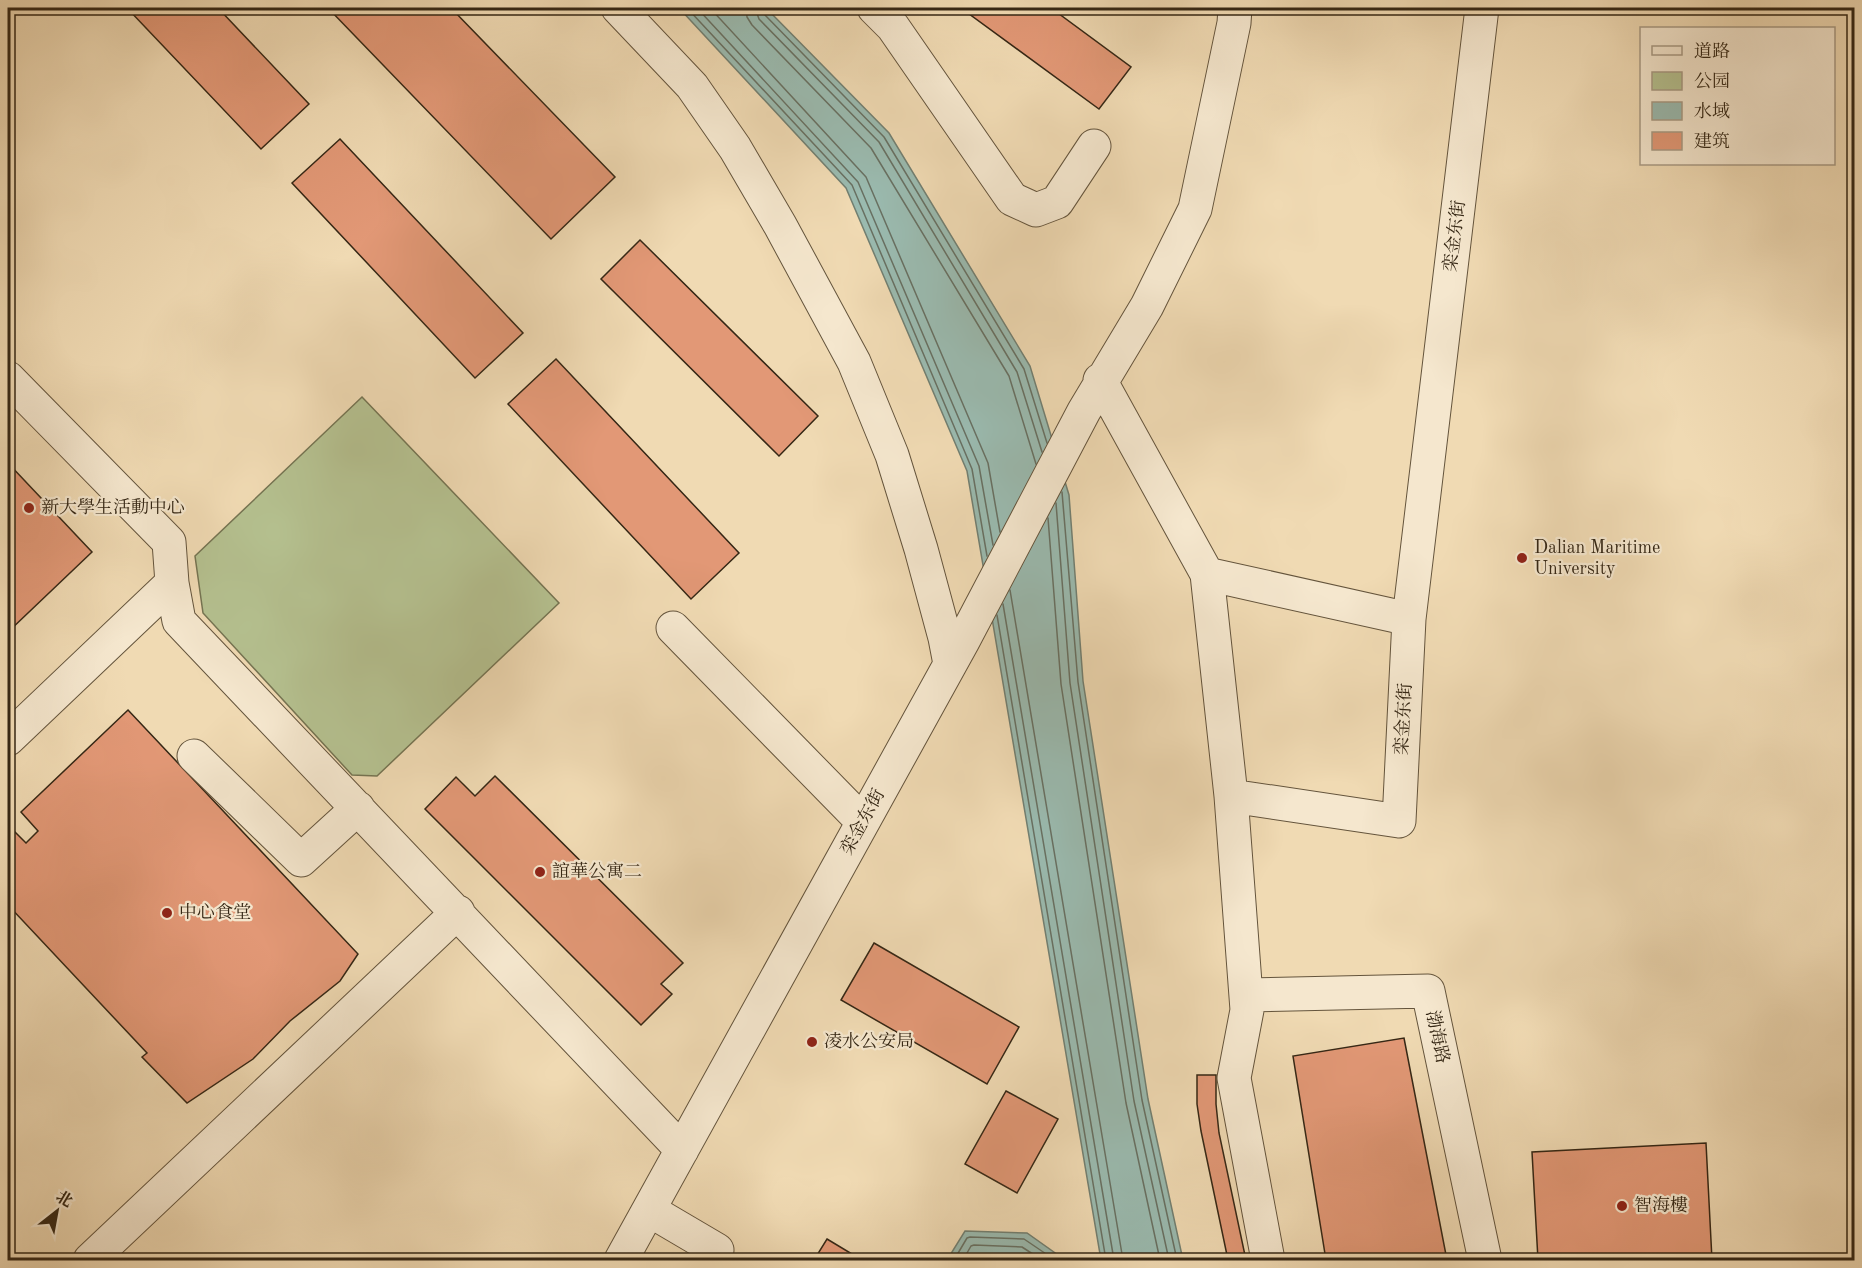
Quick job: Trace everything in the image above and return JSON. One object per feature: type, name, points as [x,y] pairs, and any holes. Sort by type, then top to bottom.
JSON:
[{"type":"street","points":[[618,8],[692,86],[735,148],[854,362],[892,455],[945,638],[956,653]]},
{"type":"street","points":[[874,8],[893,27],[1012,199],[1036,210],[1057,202],[1094,146]]},
{"type":"street","name":"栾金东街","points":[[621,1260],[956,653],[1100,381],[1147,306],[1195,209],[1234,23],[1235,8]]},
{"type":"street","name":"栾金东街","points":[[1231,796],[1399,821],[1409,618],[1482,8]]},
{"type":"street","points":[[8,378],[169,542],[171,583],[179,621],[682,1150]]},
{"type":"street","points":[[1100,381],[1207,574],[1231,796],[1247,1011],[1234,1078],[1268,1260]]},
{"type":"street","points":[[1207,574],[1409,618]]},
{"type":"street","points":[[8,739],[171,583]]},
{"type":"street","points":[[673,628],[863,822]]},
{"type":"street","points":[[194,756],[301,860],[358,808]]},
{"type":"street","points":[[90,1260],[458,912]]},
{"type":"street","name":"渤海路","points":[[1246,995],[1428,991],[1485,1260]]},
{"type":"street","points":[[649,1210],[717,1250]]},
{"type":"green space","points":[[362,397],[559,603],[377,776],[352,775],[203,613],[195,556]]},
{"type":"water","points":[[679,8],[766,8],[889,133],[1030,366],[1069,495],[1083,681],[1148,1099],[1183,1260],[1101,1260],[967,471],[846,188]]},
{"type":"water","points":[[965,1231],[1027,1233],[1065,1260],[947,1260]]},
{"type":"building","points":[[127,8],[218,8],[309,104],[261,149]]},
{"type":"building","points":[[328,8],[451,8],[615,177],[551,239]]},
{"type":"building","points":[[961,8],[1051,8],[1131,67],[1099,109]]},
{"type":"building","points":[[340,139],[523,333],[475,378],[292,183]]},
{"type":"building","points":[[640,240],[818,416],[779,456],[601,279]]},
{"type":"building","points":[[556,359],[739,553],[691,599],[508,404]]},
{"type":"building","name":"新大學生活動中心","points":[[8,463],[92,552],[8,632]]},
{"type":"building","name":"中心食堂","points":[[128,710],[358,954],[340,981],[290,1021],[253,1059],[187,1103],[142,1057],[147,1053],[8,905],[8,825],[26,843],[38,831],[21,812]]},
{"type":"building","name":"誼華公寓二","points":[[495,776],[683,963],[661,984],[672,994],[641,1025],[425,809],[456,777],[475,796]]},
{"type":"building","points":[[874,943],[1019,1027],[987,1084],[841,1000]]},
{"type":"building","points":[[1404,1038],[1447,1260],[1326,1260],[1293,1056]]},
{"type":"building","points":[[1197,1075],[1216,1075],[1219,1133],[1246,1260],[1228,1260],[1201,1131],[1197,1104]]},
{"type":"building","points":[[1006,1091],[1058,1119],[1017,1193],[965,1164]]},
{"type":"building","name":"智海樓","points":[[1706,1143],[1712,1260],[1538,1260],[1532,1152]]},
{"type":"building","points":[[827,1239],[862,1260],[814,1260]]},
{"type":"place","name":"新大學生活動中心","points":[[29,508]]},
{"type":"place","name":"Dalian Maritime University","points":[[1522,558]]},
{"type":"place","name":"誼華公寓二","points":[[540,872]]},
{"type":"place","name":"中心食堂","points":[[167,913]]},
{"type":"place","name":"凌水公安局","points":[[812,1042]]},
{"type":"place","name":"智海樓","points":[[1622,1206]]}]
